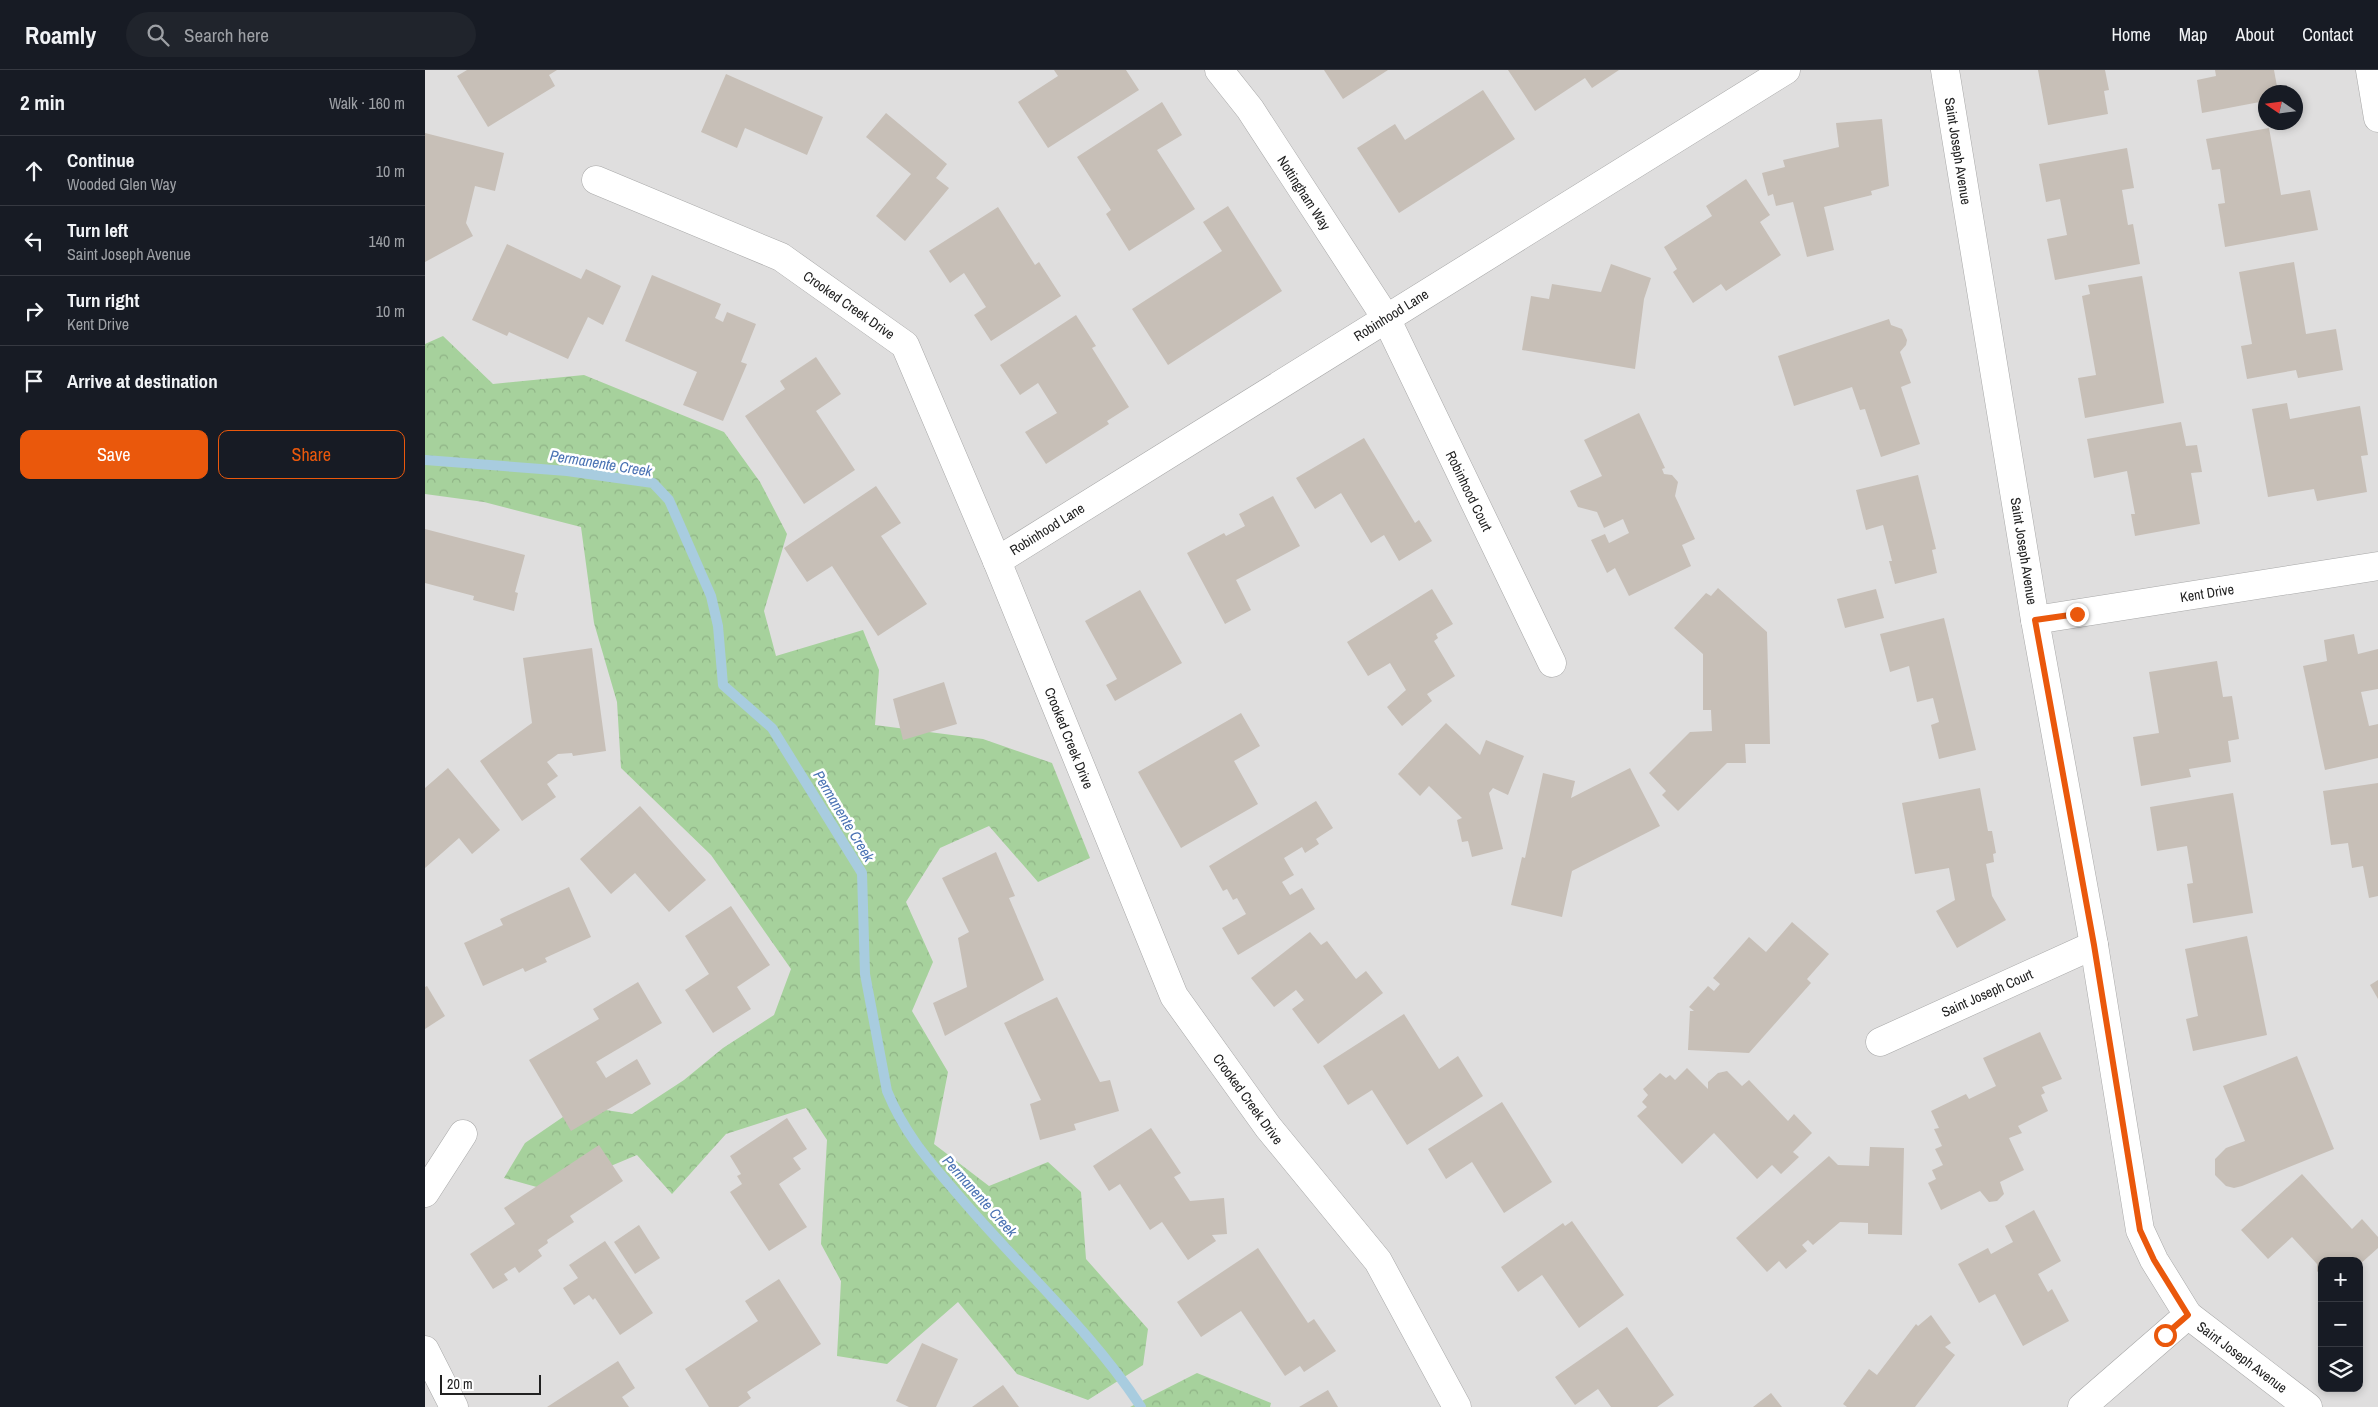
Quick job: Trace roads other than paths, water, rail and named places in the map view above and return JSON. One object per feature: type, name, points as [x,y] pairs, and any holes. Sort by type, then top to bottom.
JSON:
[{"type":"street","name":"Nottingham Way","points":[[1219,70],[1250,109],[1386,318]]},
{"type":"street","name":"Robinhood Lane","points":[[997,561],[1786,70]]},
{"type":"street","name":"Saint Joseph Avenue","points":[[1945,70],[2035,620],[2094,945],[2140,1230],[2154,1260],[2188,1315],[2308,1407]]},
{"type":"street","points":[[2370,70],[2378,118]]},
{"type":"street","name":"Crooked Creek Drive","points":[[596,180],[781,257],[905,345],[997,561],[1174,996],[1267,1127],[1378,1262],[1457,1407]]},
{"type":"street","name":"Robinhood Court","points":[[1386,318],[1552,663]]},
{"type":"street","name":"Kent Drive","points":[[2035,620],[2378,566]]},
{"type":"street","name":"Saint Joseph Court","points":[[1880,1042],[2094,945]]},
{"type":"street","points":[[425,1193],[463,1134]]},
{"type":"street","points":[[2082,1407],[2188,1315]]},
{"type":"street","points":[[425,1350],[454,1407]]},
{"type":"waterway","name":"Permanente Creek","points":[[425,460],[567,471],[653,483],[669,500],[711,596],[718,626],[723,685],[772,728],[862,873],[865,974],[887,1091],[894,1107],[910,1135],[938,1172],[1100,1351],[1141,1407]]}]
